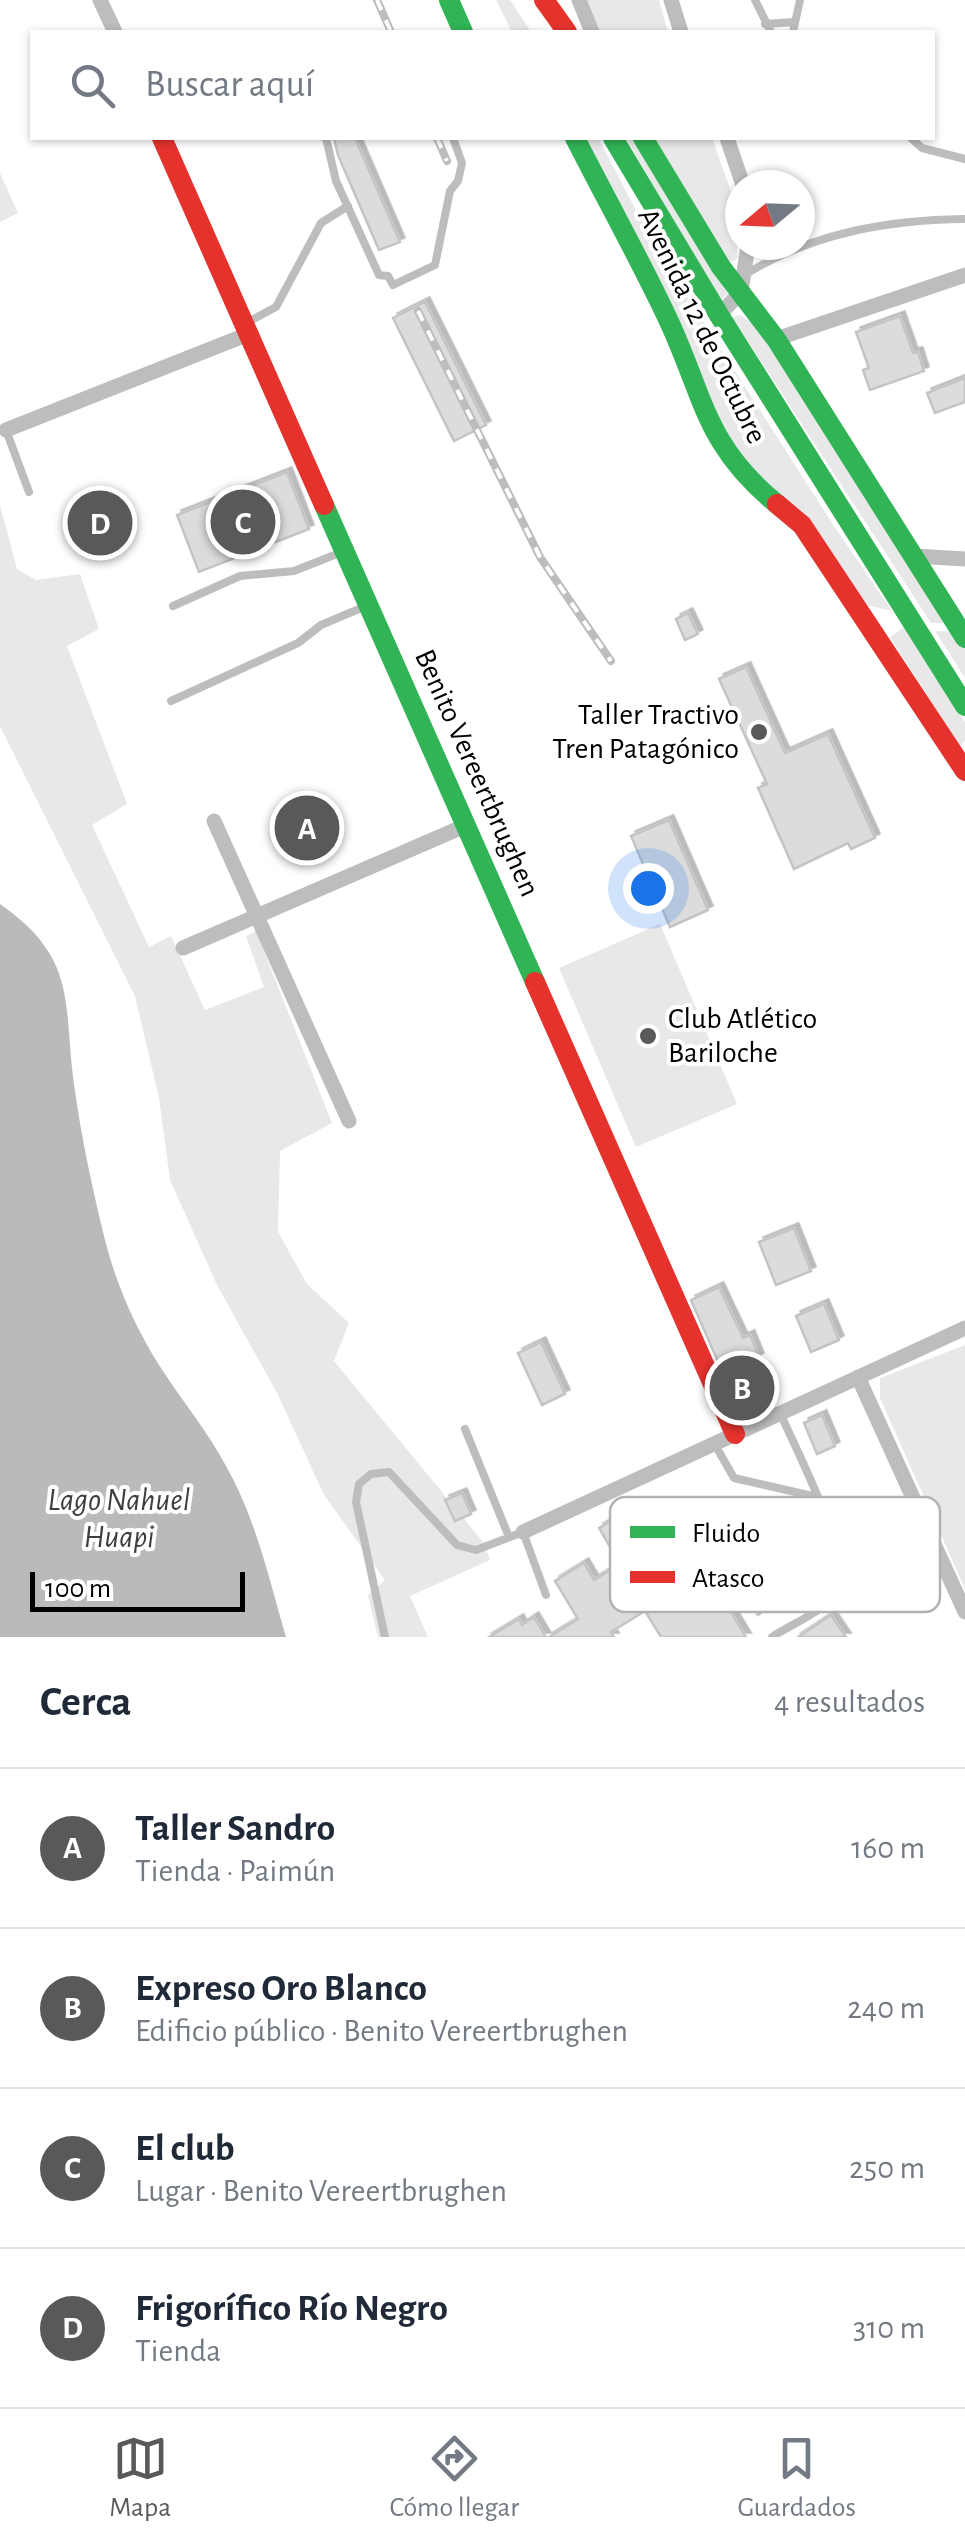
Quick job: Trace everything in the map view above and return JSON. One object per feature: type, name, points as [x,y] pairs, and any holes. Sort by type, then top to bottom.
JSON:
[{"type":"street","points":[[100,0],[114,30]]},
{"type":"street","points":[[449,0],[462,30]]},
{"type":"street","points":[[527,0],[547,30]]},
{"type":"street","points":[[543,0],[555,30]]},
{"type":"street","points":[[543,0],[565,30]]},
{"type":"street","points":[[579,0],[591,30]]},
{"type":"street","points":[[671,0],[680,30]]},
{"type":"street","name":"Benito Vereertbrughen","points":[[163,140],[735,1434]]},
{"type":"street","name":"Avenida 12 de Octubre","points":[[576,140],[668,319],[719,444],[752,485],[802,525],[965,771]]},
{"type":"street","name":"Avenida 12 de Octubre","points":[[614,140],[718,315],[965,706]]},
{"type":"street","name":"Avenida 12 de Octubre","points":[[644,140],[721,267],[741,284],[965,638]]},
{"type":"street","points":[[728,140],[738,170]]},
{"type":"street","points":[[718,315],[741,284],[745,260]]},
{"type":"street","points":[[776,339],[965,275]]},
{"type":"street","points":[[6,430],[248,328]]},
{"type":"street","points":[[915,556],[965,559]]},
{"type":"street","points":[[214,822],[349,1122]]},
{"type":"street","points":[[184,948],[467,825]]},
{"type":"street","points":[[516,1534],[965,1328]]},
{"type":"street","points":[[858,1377],[913,1497]]},
{"type":"street","points":[[940,1557],[965,1612]]},
{"type":"lane","points":[[756,0],[768,28],[794,22]]},
{"type":"lane","points":[[792,30],[800,0]]},
{"type":"lane","points":[[326,140],[336,181],[379,275],[388,276],[393,284],[435,265],[450,191],[458,181],[462,162],[454,140]]},
{"type":"lane","points":[[913,140],[922,148],[965,159]]},
{"type":"lane","points":[[248,328],[276,307],[321,223],[348,206]]},
{"type":"lane","points":[[741,284],[781,252],[830,236],[891,223],[965,218]]},
{"type":"lane","points":[[6,430],[28,492]]},
{"type":"lane","points":[[173,606],[240,576],[294,571],[346,551]]},
{"type":"lane","points":[[172,701],[298,643],[321,625],[370,604]]},
{"type":"lane","points":[[780,1413],[817,1496]]},
{"type":"lane","points":[[465,1429],[546,1596]]},
{"type":"lane","points":[[714,1443],[734,1478],[817,1496]]},
{"type":"lane","points":[[384,1637],[356,1502],[359,1484],[372,1474],[389,1472],[457,1544],[476,1550],[516,1534]]},
{"type":"lane","points":[[772,1637],[811,1612]]},
{"type":"shaded area","points":[[496,0],[510,0],[530,30],[511,30]]},
{"type":"shaded area","points":[[586,0],[659,0],[667,30],[598,30]]},
{"type":"shaded area","points":[[585,140],[600,141],[653,243],[892,611],[867,605],[825,543],[727,449]]},
{"type":"shaded area","points":[[627,140],[640,140],[728,294],[720,300]]},
{"type":"shaded area","points":[[651,140],[713,140],[725,175],[725,260],[735,260],[726,265]]},
{"type":"shaded area","points":[[0,173],[18,213],[0,222]]},
{"type":"shaded area","points":[[739,315],[754,323],[949,623],[931,623],[733,318]]},
{"type":"shaded area","points":[[0,505],[17,569],[36,580],[80,574],[99,629],[67,646],[127,804],[92,825],[149,947],[171,936],[205,1010],[264,987],[246,936],[256,931],[332,1123],[280,1151],[278,1232],[307,1284],[349,1323],[334,1361],[484,1543],[490,1560],[410,1596],[428,1637],[378,1637],[368,1595],[385,1580],[324,1495],[277,1393],[217,1285],[170,1180],[159,1098],[135,996],[0,726]]},
{"type":"shaded area","points":[[904,627],[965,722],[965,741],[960,746],[890,637]]},
{"type":"shaded area","points":[[935,631],[955,632],[965,648],[965,678]]},
{"type":"shaded area","name":"Club Atlético Bariloche","points":[[660,924],[737,1104],[636,1147],[559,968]]},
{"type":"shaded area","points":[[965,1345],[965,1589],[940,1533],[940,1497],[924,1497],[880,1398],[880,1378]]},
{"type":"water","name":"Lago Nahuel Huapi","points":[[0,904],[26,925],[56,966],[67,1010],[84,1147],[116,1276],[147,1345],[212,1443],[246,1507],[286,1637],[0,1637]]},
{"type":"building","points":[[334,140],[356,140],[400,242],[379,250]]},
{"type":"building","points":[[425,302],[486,425],[454,441],[393,318]]},
{"type":"building","points":[[900,316],[924,371],[870,390],[863,370],[869,368],[856,332]]},
{"type":"building","points":[[965,378],[965,402],[935,413],[927,393]]},
{"type":"building","points":[[287,472],[309,529],[199,572],[177,515]]},
{"type":"building","points":[[688,613],[698,634],[685,640],[676,619]]},
{"type":"building","points":[[746,667],[785,753],[828,734],[875,838],[851,849],[848,843],[794,869],[758,788],[767,784],[719,679]]},
{"type":"building","points":[[669,820],[708,910],[670,927],[631,836]]},
{"type":"building","points":[[794,1228],[811,1271],[776,1285],[759,1242]]},
{"type":"building","points":[[719,1287],[743,1338],[750,1335],[759,1357],[723,1373],[691,1300]]},
{"type":"building","points":[[824,1304],[839,1340],[811,1352],[796,1316]]},
{"type":"building","points":[[541,1342],[565,1394],[542,1405],[518,1353]]},
{"type":"building","points":[[822,1415],[835,1446],[817,1454],[804,1423]]},
{"type":"building","points":[[462,1493],[471,1514],[455,1521],[445,1500]]},
{"type":"building","points":[[610,1522],[610,1547],[599,1528]]},
{"type":"building","points":[[584,1563],[594,1580],[610,1570],[610,1612],[643,1612],[611,1632],[614,1637],[549,1637],[578,1619],[555,1581]]},
{"type":"building","points":[[646,1612],[731,1612],[746,1637],[661,1637]]},
{"type":"building","points":[[831,1615],[846,1637],[798,1637]]},
{"type":"building","points":[[534,1617],[546,1637],[489,1637],[519,1619],[522,1625]]},
{"type":"railway","points":[[377,0],[390,30]]},
{"type":"railway","points":[[438,140],[447,161]]},
{"type":"railway","points":[[418,311],[540,557],[611,661]]},
{"type":"traffic: fast","points":[[449,0],[462,30]]},
{"type":"traffic: fast","points":[[576,140],[666,315],[719,439],[753,482],[777,504]]},
{"type":"traffic: fast","points":[[614,140],[719,315],[965,706]]},
{"type":"traffic: fast","points":[[644,140],[721,267],[776,339],[965,638]]},
{"type":"traffic: fast","points":[[324,505],[535,982]]},
{"type":"traffic: jam","points":[[544,0],[566,30]]},
{"type":"traffic: jam","points":[[163,140],[324,505]]},
{"type":"traffic: jam","points":[[777,504],[802,525],[965,771]]},
{"type":"traffic: jam","points":[[535,982],[735,1434]]},
{"type":"place","name":"El club","points":[[243,522]]},
{"type":"place","name":"Frigorífico Río Negro","points":[[100,523]]},
{"type":"place","name":"Taller Tractivo Tren Patagónico","points":[[759,732]]},
{"type":"place","name":"Taller Sandro","points":[[307,828]]},
{"type":"place","name":"Club Atlético Bariloche","points":[[648,1036]]},
{"type":"place","name":"Expreso Oro Blanco","points":[[742,1388]]}]
